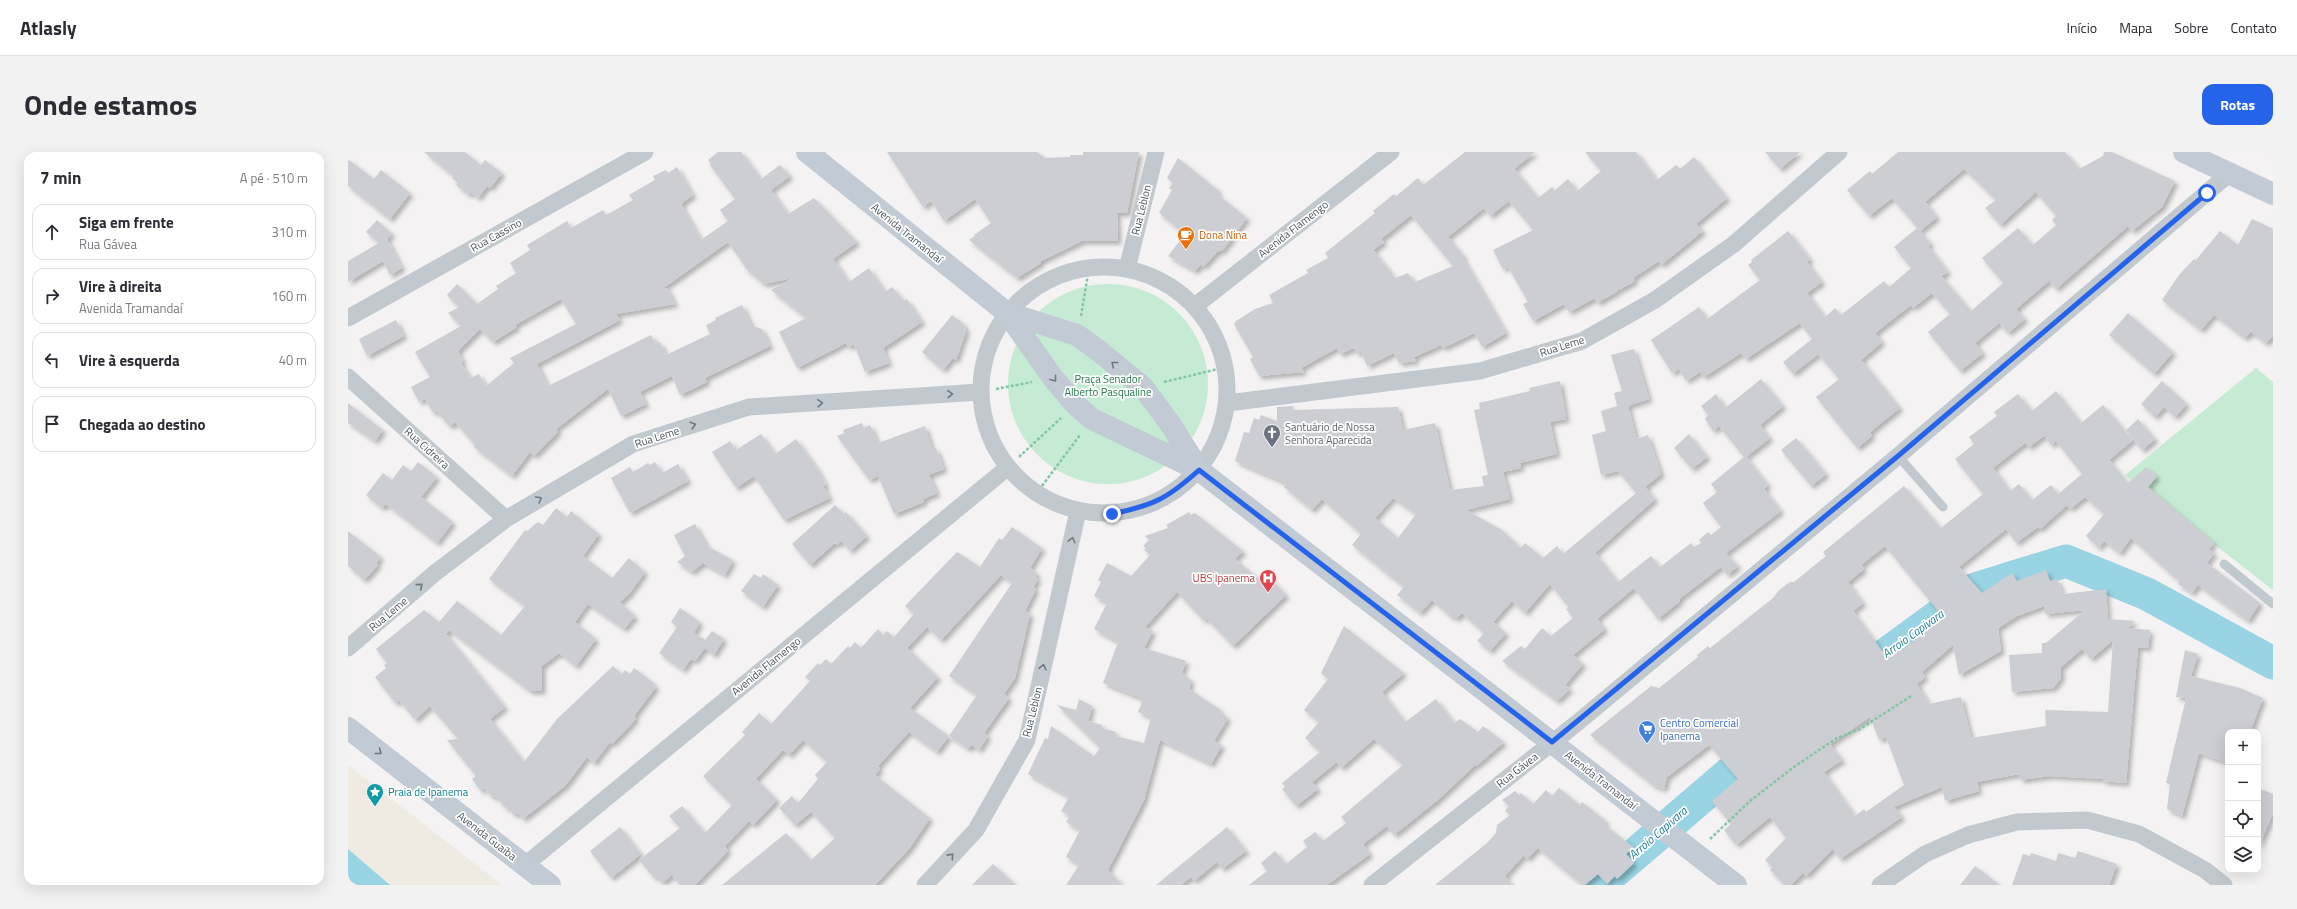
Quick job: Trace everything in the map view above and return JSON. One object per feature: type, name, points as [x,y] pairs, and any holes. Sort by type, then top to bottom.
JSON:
[{"type":"main road","name":"Avenida Tramandaí","points":[[806,152],[1006,313],[1053,378],[1076,405],[1092,419],[1199,470],[1736,885]]},
{"type":"main road","points":[[2184,152],[2273,194]]},
{"type":"main road","name":"Avenida Tramandaí","points":[[1006,313],[1070,333],[1143,387],[1171,425],[1199,470]]},
{"type":"main road","points":[[1040,360],[1039,352],[1044,340],[1052,334],[1070,333]]},
{"type":"main road","points":[[1147,446],[1159,446],[1168,441],[1172,431],[1171,425]]},
{"type":"main road","name":"Avenida Guaíba","points":[[348,728],[550,885]]},
{"type":"street","name":"Rua Cassino","points":[[348,318],[645,152]]},
{"type":"street","name":"Rua Leblon","points":[[1127,269],[1156,152]]},
{"type":"street","name":"Avenida Flamengo","points":[[1195,306],[1391,152]]},
{"type":"street","name":"Rua Leme","points":[[1228,403],[1480,371],[1582,341],[1655,300],[1734,244],[1839,152]]},
{"type":"street","name":"Rua Gávea","points":[[1372,885],[1552,742],[1898,456],[2230,173]]},
{"type":"street","points":[[1090,268],[1127,269],[1164,282],[1195,306],[1215,334],[1226,367],[1228,403],[1219,439],[1199,470],[1175,492],[1145,507],[1112,514],[1078,511],[1036,494],[1007,468],[987,432],[980,392],[986,350],[1006,313],[1043,282],[1090,268]]},
{"type":"street","name":"Rua Cidreira","points":[[348,377],[506,519]]},
{"type":"street","name":"Rua Leme","points":[[348,648],[435,573],[506,519],[633,444],[749,407],[980,392]]},
{"type":"street","name":"Avenida Flamengo","points":[[525,865],[1007,468]]},
{"type":"street","name":"Rua Leblon","points":[[925,885],[976,830],[1027,740],[1078,511]]},
{"type":"street","points":[[1880,885],[1925,854],[1968,835],[2017,822],[2087,820],[2139,834],[2205,870],[2224,885]]},
{"type":"lane","points":[[1898,456],[1943,507]]},
{"type":"lane","points":[[2224,564],[2273,604]]},
{"type":"path","points":[[1070,333],[1090,268]]},
{"type":"path","points":[[1143,387],[1226,367]]},
{"type":"path","points":[[980,392],[1053,378]]},
{"type":"path","points":[[1007,468],[1076,405]]},
{"type":"path","points":[[1036,494],[1092,419]]},
{"type":"path","points":[[1695,853],[1750,801],[1794,767],[1837,738],[1860,729],[1911,696]]},
{"type":"green space","name":"Praça Senador Alberto Pasqualine","points":[[1098,284],[1118,284],[1146,291],[1172,306],[1186,320],[1201,346],[1208,374],[1208,394],[1201,422],[1186,448],[1172,462],[1146,477],[1137,480],[1118,484],[1098,484],[1070,477],[1044,462],[1030,448],[1015,422],[1012,413],[1008,394],[1008,374],[1015,346],[1030,320],[1044,306],[1070,291],[1079,288]]},
{"type":"green space","points":[[2256,368],[2273,382],[2273,590],[2125,475]]},
{"type":"sand","name":"Praia de Ipanema","points":[[348,765],[502,885],[390,885],[348,849]]},
{"type":"water","points":[[348,849],[390,885],[348,885]]},
{"type":"building","points":[[424,152],[465,152],[481,165],[485,160],[502,173],[490,188],[487,186],[478,198],[470,192],[469,195],[456,185],[458,183],[452,178],[454,176]]},
{"type":"building","points":[[718,152],[741,152],[761,179],[780,165],[790,176],[771,190],[788,214],[814,198],[857,242],[833,259],[849,282],[869,268],[885,292],[892,287],[904,301],[907,299],[922,322],[883,348],[889,363],[865,372],[854,344],[849,347],[846,343],[797,368],[779,332],[806,318],[771,290],[793,278],[764,284],[748,271],[728,242],[662,289],[667,288],[675,304],[616,314],[620,320],[537,364],[548,386],[651,335],[656,344],[660,342],[666,355],[710,334],[706,325],[716,320],[715,318],[742,305],[752,326],[762,329],[770,346],[705,378],[707,382],[680,395],[672,376],[640,392],[646,404],[621,416],[608,389],[556,429],[558,432],[534,456],[530,452],[512,476],[474,447],[475,445],[455,422],[450,427],[437,411],[433,413],[425,399],[419,402],[411,387],[430,377],[415,352],[461,326],[448,313],[459,307],[447,295],[457,284],[477,304],[498,289],[496,286],[516,273],[510,263],[530,250],[527,245],[567,221],[571,228],[603,210],[606,215],[633,200],[629,195],[655,180],[653,176],[666,170],[668,173],[677,167],[693,195],[681,204],[701,240],[728,221],[720,210],[735,199],[710,165],[711,164],[708,160]],"holes":[[[561,299],[576,324],[510,358],[514,363],[486,386],[479,374],[470,378],[461,363],[463,361],[458,351],[480,329],[493,342],[517,327],[515,325]]]},
{"type":"building","points":[[887,152],[1037,152],[1045,158],[1083,155],[1083,152],[1139,152],[1127,213],[1117,213],[1118,241],[1082,241],[1041,261],[1041,263],[1017,278],[969,240],[991,223],[975,199],[944,221],[931,201],[923,207]]},
{"type":"building","points":[[1465,152],[1535,152],[1514,169],[1538,198],[1552,187],[1555,190],[1568,179],[1577,191],[1601,171],[1585,152],[1636,152],[1657,180],[1676,165],[1680,169],[1694,157],[1727,198],[1696,224],[1703,231],[1661,265],[1659,261],[1633,278],[1635,281],[1619,290],[1616,286],[1618,291],[1597,303],[1595,298],[1569,312],[1564,304],[1533,321],[1523,304],[1528,302],[1508,267],[1503,269],[1493,250],[1533,230],[1509,201],[1490,216],[1484,208],[1448,237],[1464,257],[1463,258],[1506,333],[1482,347],[1474,333],[1443,348],[1441,345],[1414,357],[1416,361],[1399,363],[1394,353],[1367,366],[1361,352],[1357,354],[1354,348],[1340,354],[1337,348],[1301,368],[1304,372],[1259,376],[1250,359],[1253,357],[1234,324],[1236,321],[1255,309],[1273,303],[1269,295],[1308,273],[1306,270],[1328,258],[1325,253],[1375,213],[1373,211],[1394,194],[1396,196],[1418,178],[1423,185]],"holes":[[[1411,215],[1453,266],[1415,282],[1408,273],[1395,278],[1373,250],[1384,242],[1381,239]]]},
{"type":"building","points":[[1765,152],[1800,152],[1780,169]]},
{"type":"building","points":[[1898,152],[2065,152],[2079,169],[2103,156],[2104,152],[2112,152],[2175,181],[2162,207],[2132,231],[2128,226],[2056,289],[2049,281],[2016,309],[2025,319],[2008,333],[1999,323],[1975,343],[1983,353],[1960,371],[1928,332],[1950,314],[1932,293],[1913,308],[1911,305],[1875,333],[1882,342],[1861,360],[1900,408],[1870,432],[1872,436],[1857,448],[1816,397],[1839,379],[1818,354],[1793,374],[1783,362],[1812,339],[1800,323],[1746,359],[1741,353],[1704,377],[1700,372],[1686,381],[1679,369],[1672,373],[1651,340],[1699,307],[1707,319],[1760,280],[1748,265],[1752,262],[1751,260],[1788,231],[1810,259],[1807,262],[1822,282],[1807,293],[1825,317],[1835,308],[1841,315],[1884,281],[1889,287],[1911,268],[1894,247],[1917,228],[1931,244],[1928,246],[1948,272],[1941,276],[1971,311],[2003,283],[1982,258],[2018,228],[2033,245],[2056,225],[2052,220],[2056,216],[2036,192],[2000,225],[1985,208],[1996,200],[1964,169],[1925,202],[1937,217],[1920,231],[1892,198],[1869,216],[1847,190],[1870,171],[1872,174]]},
{"type":"building","points":[[1178,158],[1219,191],[1217,194],[1247,218],[1223,250],[1217,252],[1203,267],[1201,264],[1195,271],[1168,256],[1185,234],[1159,213],[1172,190],[1169,188],[1173,183],[1167,178]]},
{"type":"building","points":[[348,159],[374,179],[381,170],[410,193],[390,219],[348,186]]},
{"type":"building","points":[[2252,219],[2273,229],[2273,336],[2266,343],[2251,332],[2245,338],[2214,315],[2201,330],[2162,300],[2179,275],[2194,259],[2196,260],[2220,231],[2238,245]]},
{"type":"building","points":[[377,220],[392,234],[387,239],[402,268],[390,275],[383,261],[348,282],[348,261],[379,243],[366,232]]},
{"type":"building","points":[[2128,313],[2173,352],[2154,374],[2109,335]]},
{"type":"building","points":[[952,315],[964,324],[966,331],[956,360],[953,358],[943,370],[922,352]]},
{"type":"building","points":[[396,320],[404,336],[367,356],[359,339]]},
{"type":"building","points":[[1634,349],[1649,399],[1628,406],[1636,437],[1639,438],[1648,435],[1661,474],[1645,487],[1655,499],[1595,553],[1618,582],[1651,556],[1660,567],[1691,543],[1694,547],[1701,543],[1699,540],[1708,532],[1711,535],[1721,527],[1703,503],[1717,492],[1711,484],[1744,457],[1719,426],[1713,431],[1705,419],[1708,415],[1701,406],[1716,394],[1725,408],[1761,379],[1783,406],[1760,425],[1770,438],[1746,457],[1768,485],[1764,489],[1781,511],[1726,553],[1738,566],[1727,575],[1721,567],[1679,599],[1680,601],[1658,619],[1634,588],[1597,619],[1605,629],[1573,655],[1583,664],[1565,685],[1570,689],[1557,701],[1502,661],[1521,646],[1525,649],[1542,628],[1551,636],[1573,618],[1566,609],[1569,608],[1550,584],[1525,613],[1512,601],[1493,622],[1506,633],[1490,651],[1477,641],[1484,633],[1462,613],[1456,619],[1453,616],[1451,617],[1432,600],[1420,613],[1397,595],[1404,587],[1352,545],[1361,534],[1322,499],[1312,510],[1284,487],[1286,483],[1235,461],[1244,432],[1249,433],[1254,418],[1259,420],[1261,415],[1277,421],[1277,407],[1293,406],[1293,410],[1398,407],[1403,430],[1435,423],[1450,490],[1484,486],[1482,476],[1488,475],[1474,410],[1480,409],[1479,403],[1530,391],[1529,388],[1560,381],[1566,419],[1550,422],[1557,454],[1520,463],[1521,468],[1503,472],[1510,499],[1466,510],[1502,530],[1521,548],[1525,543],[1543,558],[1557,546],[1563,554],[1636,493],[1618,471],[1601,475],[1592,435],[1606,431],[1601,411],[1617,406],[1614,393],[1622,391],[1611,355]],"holes":[[[1393,498],[1416,514],[1398,538],[1375,518]]]},
{"type":"building","points":[[2162,381],[2187,404],[2175,417],[2164,407],[2155,417],[2141,404]]},
{"type":"building","points":[[2056,391],[2081,423],[2103,405],[2133,440],[2109,460],[2128,483],[2146,467],[2157,476],[2148,487],[2214,543],[2209,549],[2214,553],[2207,563],[2260,603],[2248,621],[2198,585],[2192,593],[2178,584],[2180,582],[2131,538],[2120,553],[2104,541],[2099,548],[2086,536],[2104,514],[2085,497],[2070,509],[2067,505],[2040,529],[2038,527],[2016,543],[2006,529],[1959,567],[1982,593],[2012,573],[2017,581],[2046,570],[2050,581],[2057,579],[2063,594],[2106,589],[2108,619],[2135,621],[2128,628],[2150,630],[2148,648],[2138,647],[2126,783],[2103,781],[2103,779],[2050,776],[2020,780],[2019,774],[1977,782],[1979,791],[1945,801],[1942,787],[1894,807],[1902,817],[1840,859],[1833,849],[1806,876],[1803,873],[1791,885],[1785,885],[1770,870],[1772,867],[1765,860],[1786,838],[1770,817],[1736,845],[1724,830],[1731,824],[1712,801],[1738,779],[1709,745],[1667,777],[1664,789],[1653,785],[1590,735],[1651,686],[1659,688],[1698,657],[1697,655],[1708,646],[1710,648],[1773,598],[1779,590],[1790,582],[1794,582],[1826,556],[1823,552],[1904,486],[1941,528],[1983,494],[1955,459],[1974,444],[1969,437],[1997,416],[1994,412],[2018,394],[2032,411]],"holes":[[[2044,436],[2051,445],[2056,441],[2082,474],[2058,494],[2051,485],[2032,500],[2019,484],[2010,491],[1993,468],[2025,443],[2029,447]],[[1885,546],[1943,617],[1903,650],[1901,647],[1887,658],[1853,611],[1863,603],[1848,582],[1864,569],[1861,565]],[[2044,606],[2045,614],[2085,610],[2046,643],[2042,643],[2042,653],[2009,655],[2012,692],[2053,688],[2061,678],[2061,667],[2082,649],[2091,659],[2113,640],[2108,712],[2045,710],[2046,726],[1971,738],[1961,697],[1929,704],[1917,684],[1925,677],[1922,672],[1953,645],[1959,675],[2001,651],[1998,628],[2017,616]],[[1870,717],[1879,740],[1886,737],[1904,785],[1866,812],[1864,809],[1855,816],[1824,772],[1842,760],[1830,744]]]},
{"type":"building","points":[[348,403],[383,430],[375,441],[348,423]]},
{"type":"building","points":[[2138,419],[2155,439],[2142,450],[2126,430]]},
{"type":"building","points":[[862,423],[864,428],[870,425],[878,443],[925,426],[932,449],[936,448],[944,469],[929,475],[937,493],[923,499],[924,502],[894,514],[878,476],[869,480],[837,436],[844,433],[843,430]]},
{"type":"building","points":[[761,434],[775,454],[796,439],[818,470],[826,485],[823,486],[830,498],[784,520],[754,476],[736,488],[712,452],[730,441],[736,450]]},
{"type":"building","points":[[1689,434],[1707,457],[1692,469],[1674,448]]},
{"type":"building","points":[[1796,438],[1826,474],[1811,486],[1781,450]]},
{"type":"building","points":[[418,462],[437,477],[421,497],[453,522],[437,543],[386,504],[382,508],[366,495],[383,473],[392,480],[403,465],[411,471]]},
{"type":"building","points":[[655,462],[662,473],[678,464],[688,481],[630,513],[611,478],[630,467],[633,472],[648,463],[650,465]]},
{"type":"building","points":[[835,505],[844,514],[846,512],[867,536],[850,551],[841,541],[837,545],[835,543],[810,565],[792,544]]},
{"type":"building","points":[[556,508],[567,517],[571,511],[599,534],[583,556],[612,578],[629,558],[645,572],[629,594],[620,602],[635,616],[624,629],[588,604],[575,622],[596,639],[576,666],[559,653],[542,666],[542,691],[530,691],[449,630],[446,634],[505,707],[490,719],[524,762],[557,719],[613,666],[622,674],[625,670],[630,674],[634,668],[654,683],[653,685],[656,687],[634,716],[636,719],[612,744],[610,742],[594,763],[587,757],[566,785],[523,819],[519,814],[513,814],[508,807],[507,809],[495,796],[492,797],[484,788],[481,791],[472,779],[476,776],[447,740],[458,739],[430,706],[415,720],[399,700],[395,703],[375,677],[386,668],[384,665],[387,663],[376,649],[424,610],[439,622],[457,601],[501,635],[525,606],[489,579],[525,530],[527,531],[538,522],[543,525]]},
{"type":"building","points":[[1189,512],[1191,515],[1195,513],[1243,551],[1235,559],[1260,580],[1266,574],[1286,595],[1233,646],[1206,618],[1204,621],[1177,592],[1145,627],[1153,631],[1144,648],[1186,661],[1182,673],[1191,680],[1189,689],[1221,710],[1220,712],[1228,718],[1214,741],[1222,745],[1211,764],[1160,740],[1144,800],[1108,870],[1122,885],[1066,885],[1079,865],[1066,857],[1080,830],[1066,822],[1070,816],[1061,811],[1069,797],[1028,774],[1045,738],[1048,739],[1051,726],[1094,756],[1100,748],[1057,705],[1076,710],[1079,699],[1092,706],[1088,721],[1102,725],[1102,728],[1116,732],[1115,736],[1144,743],[1151,717],[1138,712],[1143,699],[1103,683],[1118,642],[1094,629],[1107,603],[1094,596],[1101,582],[1098,580],[1107,563],[1131,576],[1150,555],[1144,550],[1146,548],[1143,546],[1149,540],[1145,536],[1168,528],[1166,525]]},
{"type":"building","points":[[695,524],[707,546],[733,560],[725,575],[703,563],[692,572],[677,562],[685,556],[674,535]]},
{"type":"building","points":[[1012,527],[1042,548],[1030,568],[1037,573],[1035,577],[1038,579],[1033,587],[1036,589],[1025,611],[1030,614],[1015,678],[1004,694],[1009,698],[984,733],[988,736],[979,750],[972,745],[968,749],[949,736],[937,752],[909,732],[878,766],[880,769],[875,775],[930,818],[909,849],[875,885],[722,885],[786,833],[811,860],[835,838],[811,812],[795,825],[779,808],[792,796],[798,803],[818,779],[815,775],[827,762],[803,740],[789,755],[783,750],[756,779],[777,800],[753,825],[749,821],[725,846],[728,851],[695,885],[680,885],[672,875],[662,883],[656,876],[654,878],[639,860],[680,828],[669,816],[682,806],[705,833],[732,805],[703,776],[745,735],[742,732],[759,713],[771,724],[810,681],[805,677],[818,663],[820,665],[826,659],[831,664],[848,646],[850,648],[855,642],[861,648],[878,629],[883,635],[887,631],[894,637],[914,614],[905,606],[957,552],[980,567],[999,538],[1002,540]],"holes":[[[1001,575],[1012,583],[949,676],[977,695],[949,736],[910,708],[938,677],[907,648],[927,627],[941,640]]]},
{"type":"building","points":[[348,531],[381,557],[376,563],[378,565],[364,580],[348,566]]},
{"type":"building","points":[[754,574],[761,578],[763,574],[778,585],[763,607],[741,591]]},
{"type":"building","points":[[680,608],[700,622],[694,633],[705,640],[712,631],[724,639],[714,655],[705,648],[695,661],[691,659],[683,670],[659,653],[677,627],[671,622]]},
{"type":"building","points":[[1344,626],[1404,673],[1382,692],[1405,722],[1436,699],[1454,723],[1460,719],[1478,732],[1483,726],[1504,742],[1476,766],[1475,765],[1439,799],[1394,835],[1387,826],[1363,844],[1370,854],[1327,885],[1249,885],[1267,871],[1261,863],[1275,851],[1286,864],[1307,847],[1303,841],[1315,832],[1323,841],[1346,823],[1341,817],[1403,765],[1374,739],[1341,768],[1337,762],[1312,782],[1318,789],[1296,806],[1282,789],[1285,787],[1282,783],[1320,752],[1305,738],[1319,722],[1304,710],[1328,679],[1321,673]]},
{"type":"building","points":[[2185,650],[2198,654],[2191,676],[2240,688],[2263,698],[2251,729],[2225,729],[2225,762],[2199,753],[2182,816],[2167,809],[2170,784],[2166,783],[2186,698],[2176,697]]},
{"type":"building","points":[[1559,788],[1580,805],[1582,802],[1606,821],[1604,824],[1633,847],[1626,854],[1634,863],[1617,879],[1615,876],[1607,884],[1598,874],[1585,885],[1582,885],[1538,848],[1527,859],[1524,855],[1505,876],[1512,885],[1435,885],[1487,843],[1496,833],[1497,825],[1510,815],[1505,811],[1509,806],[1502,800],[1515,791],[1519,795],[1521,793],[1533,804],[1546,790],[1552,796]]},
{"type":"building","points":[[2261,789],[2273,794],[2273,813],[2261,841]]},
{"type":"building","points":[[620,827],[641,854],[611,878],[590,851]]},
{"type":"building","points":[[1227,827],[1246,851],[1222,869],[1217,862],[1194,881],[1191,877],[1181,885],[1156,885]]},
{"type":"building","points":[[2078,851],[2117,864],[2109,885],[2012,885],[2023,854],[2030,856],[2031,853],[2056,861],[2058,853],[2075,858]]},
{"type":"building","points":[[993,864],[1016,885],[972,885]]},
{"type":"building","points":[[1975,866],[2000,885],[1960,885]]},
{"type":"waterway","name":"Arroio Capivara","points":[[1848,682],[1975,589],[2066,561],[2147,594],[2273,663]]},
{"type":"waterway","name":"Arroio Capivara","points":[[1599,885],[1766,742]]},
{"type":"place","name":"Dona Nina","points":[[1186,250]]},
{"type":"place","name":"Santuário de Nossa Senhora Aparecida","points":[[1272,448]]},
{"type":"place","name":"UBS Ipanema","points":[[1268,593]]},
{"type":"place","name":"Centro Comercial Ipanema","points":[[1647,744]]},
{"type":"place","name":"Praia de Ipanema","points":[[375,807]]},
{"type":"route","points":[[1112,514],[1145,507],[1175,492],[1199,470],[1552,742],[1577,723],[1898,456],[2207,193]]}]
